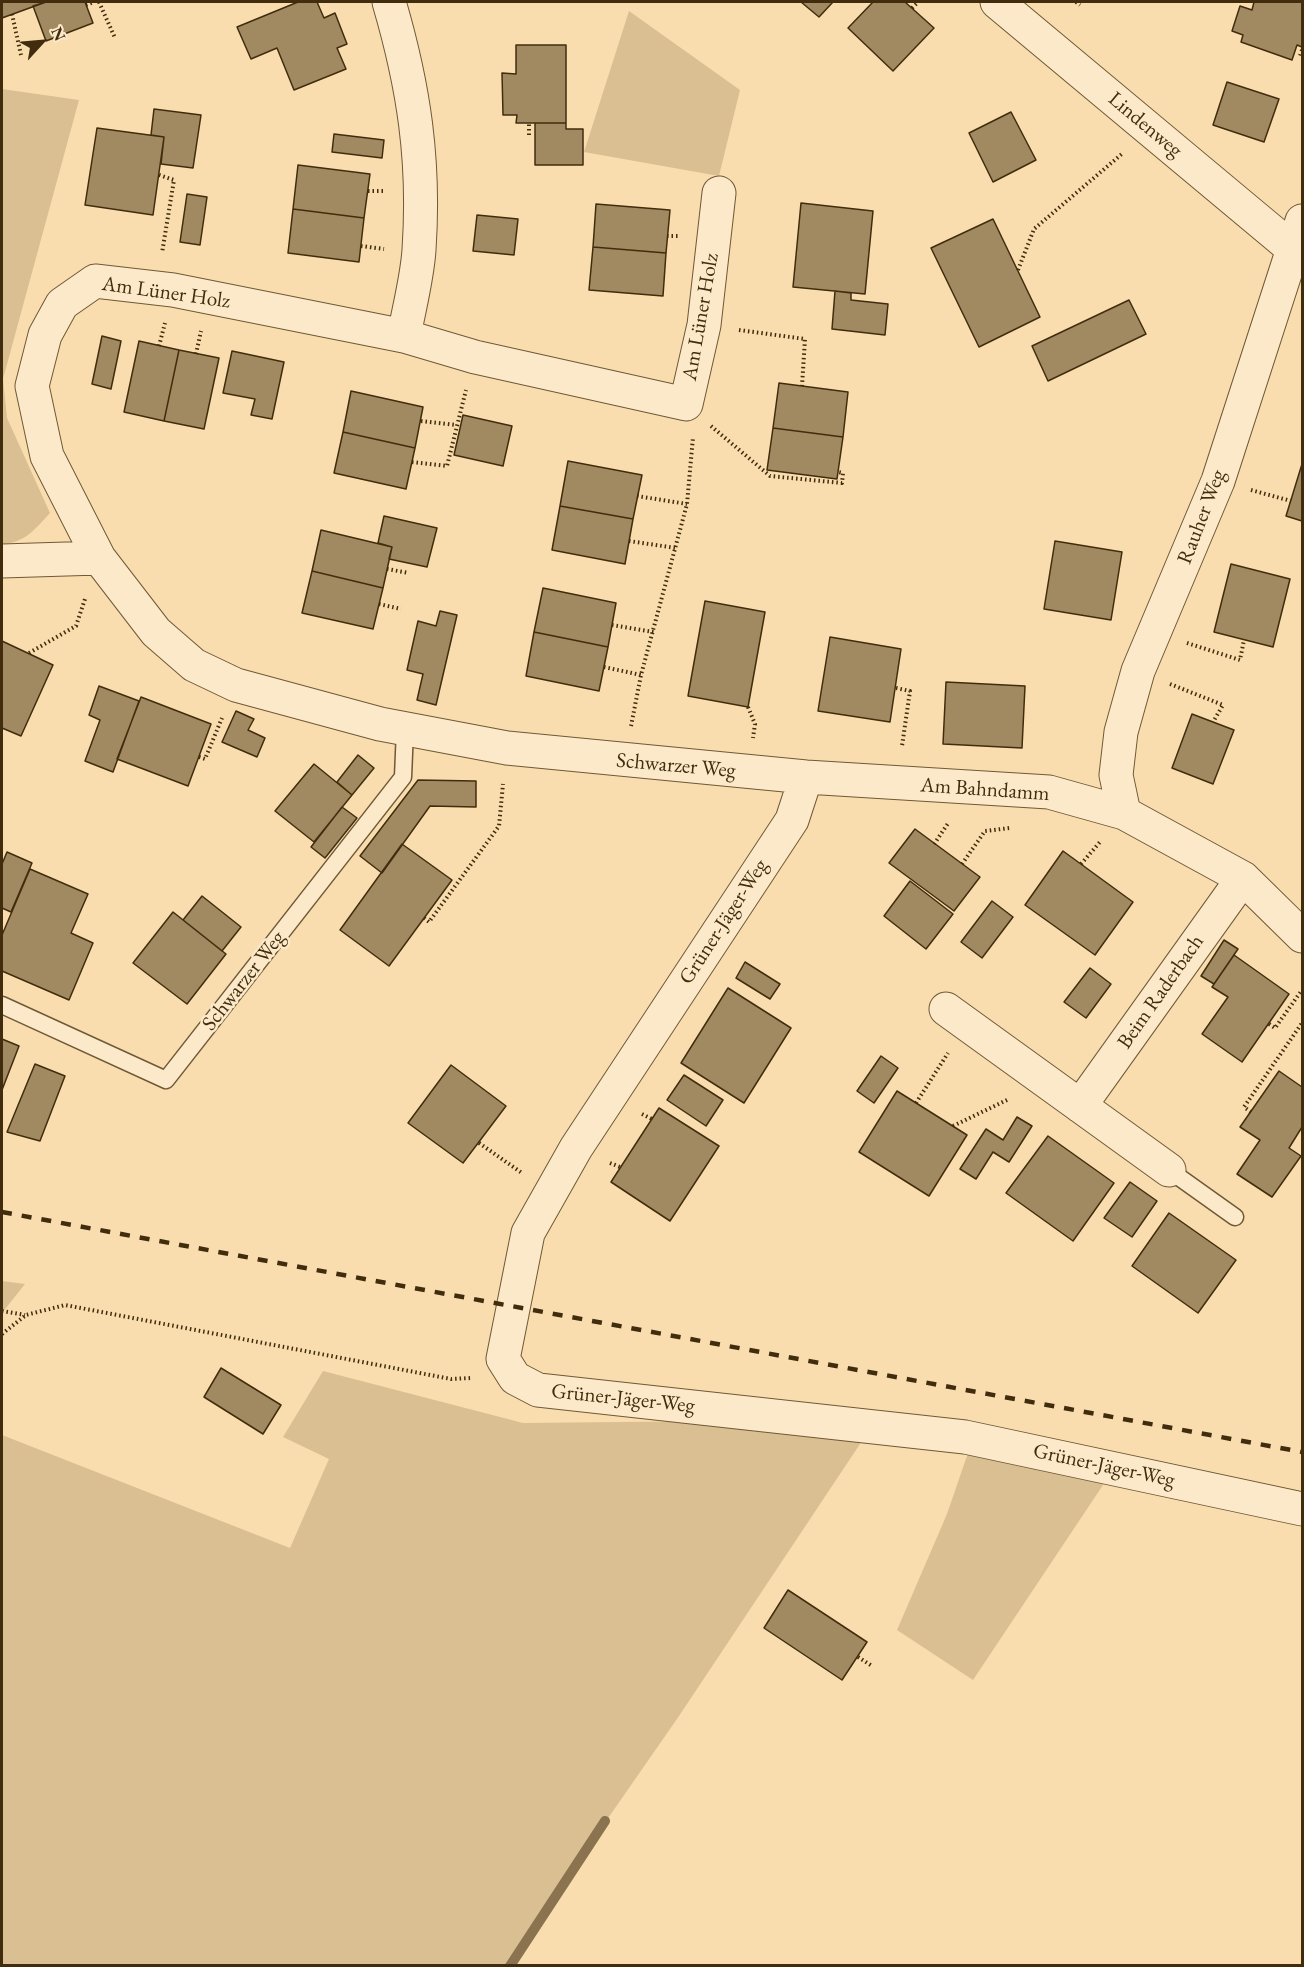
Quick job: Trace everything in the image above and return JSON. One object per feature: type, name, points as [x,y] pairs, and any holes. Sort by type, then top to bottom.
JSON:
[{"type":"street","points":[[389,2],[403,48],[420,146],[419,252],[404,336]]},
{"type":"street","name":"Lindenweg","points":[[997,2],[1149,130],[1299,241]]},
{"type":"street","name":"Am Lüner Holz","points":[[99,558],[48,456],[32,386],[45,335],[62,304],[94,281],[156,288],[404,336],[475,357],[686,404],[704,326],[719,193]]},
{"type":"street","name":"Rauher Weg","points":[[1124,813],[1116,775],[1121,732],[1138,671],[1218,481],[1299,241]]},
{"type":"street","points":[[2,561],[99,558]]},
{"type":"street","name":"Schwarzer Weg","points":[[99,558],[156,632],[194,665],[236,685],[405,729],[507,748],[806,777]]},
{"type":"street","name":"Am Bahndamm","points":[[806,777],[1049,792],[1124,813],[1243,878],[1302,936]]},
{"type":"street","name":"Grüner-Jäger-Weg","points":[[806,777],[792,820],[576,1148],[528,1233],[503,1359],[515,1378],[538,1390],[965,1437],[1302,1509]]},
{"type":"street","name":"Beim Raderbach","points":[[1080,1106],[1243,878]]},
{"type":"street","points":[[957,1016],[1169,1170]]},
{"type":"lane","name":"Schwarzer Weg","points":[[2,1005],[166,1080],[403,777],[405,729]]},
{"type":"lane","points":[[1169,1170],[1235,1217]]},
{"type":"path","points":[[86,5],[94,2]]},
{"type":"path","points":[[99,2],[115,38]]},
{"type":"path","points":[[912,8],[918,2]]},
{"type":"path","points":[[12,14],[21,55]]},
{"type":"path","points":[[1302,50],[1302,56]]},
{"type":"path","points":[[529,135],[530,123]]},
{"type":"path","points":[[1018,270],[1034,229],[1149,130]]},
{"type":"path","points":[[156,288],[174,180],[159,175]]},
{"type":"path","points":[[704,326],[805,339],[802,386]]},
{"type":"path","points":[[412,462],[447,466],[475,357]]},
{"type":"path","points":[[686,404],[770,476],[842,483],[843,472],[838,472]]},
{"type":"path","points":[[623,761],[642,675],[687,504],[693,441],[686,404]]},
{"type":"path","points":[[421,421],[456,425]]},
{"type":"path","points":[[638,496],[687,504]]},
{"type":"path","points":[[629,541],[676,548]]},
{"type":"path","points":[[29,653],[76,626],[99,558]]},
{"type":"path","points":[[387,569],[409,573]]},
{"type":"path","points":[[379,604],[401,609]]},
{"type":"path","points":[[612,625],[654,632]]},
{"type":"path","points":[[1155,633],[1240,660],[1244,640]]},
{"type":"path","points":[[604,668],[642,675]]},
{"type":"path","points":[[1138,671],[1223,705],[1213,722]]},
{"type":"path","points":[[199,757],[205,759],[236,685]]},
{"type":"path","points":[[896,688],[910,691],[896,784]]},
{"type":"path","points":[[424,918],[429,922],[499,826],[507,748]]},
{"type":"path","points":[[1269,1024],[1275,1028],[1302,990]]},
{"type":"path","points":[[916,1103],[957,1016]]},
{"type":"path","points":[[1251,1112],[1244,1107],[1302,1023]]},
{"type":"path","points":[[953,1126],[1046,1081]]},
{"type":"path","points":[[479,1143],[550,1193]]},
{"type":"path","points":[[2,1334],[26,1315],[64,1305],[451,1379],[515,1378]]},
{"type":"path","points":[[2,1311],[26,1315]]},
{"type":"path","points":[[858,1657],[872,1666]]},
{"type":"shaded area","points":[[629,11],[740,90],[719,176],[584,152]]},
{"type":"shaded area","points":[[2,89],[79,100],[3,379],[7,418],[50,513],[23,538],[2,544]]},
{"type":"shaded area","points":[[2,1281],[25,1284],[2,1313]]},
{"type":"shaded area","points":[[323,1371],[523,1423],[720,1421],[864,1438],[679,1716],[506,1965],[2,1966],[2,1435],[290,1548],[329,1459],[283,1437]]},
{"type":"shaded area","points":[[969,1450],[1109,1476],[973,1680],[897,1630],[947,1514]]},
{"type":"building","points":[[2,2],[46,2],[2,18]]},
{"type":"building","points":[[46,2],[85,2],[93,23],[46,41],[33,6]]},
{"type":"building","points":[[298,2],[317,2],[324,18],[335,13],[347,44],[337,48],[346,69],[294,90],[277,48],[251,59],[237,27]]},
{"type":"building","points":[[801,2],[833,2],[819,17]]},
{"type":"building","points":[[873,2],[905,2],[934,28],[893,71],[848,28]]},
{"type":"building","points":[[1254,2],[1302,2],[1302,47],[1297,45],[1292,60],[1241,42],[1243,35],[1232,31],[1240,6],[1252,10]]},
{"type":"building","points":[[516,45],[566,45],[566,123],[516,123],[517,115],[503,115],[502,73],[516,74]]},
{"type":"building","points":[[1227,82],[1279,99],[1264,142],[1213,125]]},
{"type":"building","points":[[154,109],[201,115],[193,168],[161,164],[164,137],[151,135]]},
{"type":"building","points":[[1011,112],[1036,160],[993,182],[969,133]]},
{"type":"building","points":[[535,123],[566,123],[566,129],[583,129],[583,165],[535,165]]},
{"type":"building","points":[[97,128],[164,137],[153,215],[85,205]]},
{"type":"building","points":[[334,134],[384,140],[382,158],[332,152]]},
{"type":"building","points":[[298,165],[370,174],[364,218],[293,209]]},
{"type":"building","points":[[187,194],[207,197],[200,245],[180,242]]},
{"type":"building","points":[[801,203],[873,211],[865,294],[793,287]]},
{"type":"building","points":[[596,204],[670,210],[666,253],[593,247]]},
{"type":"building","points":[[293,209],[364,218],[359,262],[288,253]]},
{"type":"building","points":[[477,215],[518,219],[514,255],[473,251]]},
{"type":"building","points":[[993,219],[1040,317],[979,347],[931,248]]},
{"type":"building","points":[[593,247],[666,253],[663,296],[589,290]]},
{"type":"building","points":[[835,291],[851,293],[851,300],[888,304],[885,335],[832,329]]},
{"type":"building","points":[[1129,300],[1146,334],[1048,381],[1032,346]]},
{"type":"building","points":[[102,336],[121,341],[111,389],[92,384]]},
{"type":"building","points":[[139,341],[179,350],[164,421],[124,412]]},
{"type":"building","points":[[179,350],[219,358],[204,429],[164,421]]},
{"type":"building","points":[[232,351],[284,362],[272,419],[251,415],[255,399],[223,393]]},
{"type":"building","points":[[779,383],[848,392],[843,437],[773,428]]},
{"type":"building","points":[[351,391],[423,407],[415,448],[343,432]]},
{"type":"building","points":[[463,415],[512,426],[503,466],[454,455]]},
{"type":"building","points":[[773,428],[843,437],[837,479],[767,470]]},
{"type":"building","points":[[343,432],[415,448],[406,489],[334,473]]},
{"type":"building","points":[[568,461],[642,475],[633,519],[560,506]]},
{"type":"building","points":[[1302,464],[1302,521],[1286,516]]},
{"type":"building","points":[[560,506],[633,519],[625,564],[552,550]]},
{"type":"building","points":[[384,516],[437,528],[427,567],[389,559],[392,547],[378,543]]},
{"type":"building","points":[[321,530],[392,547],[383,588],[312,571]]},
{"type":"building","points":[[1055,541],[1122,552],[1111,620],[1044,609]]},
{"type":"building","points":[[1231,564],[1290,579],[1273,647],[1214,632]]},
{"type":"building","points":[[312,571],[383,588],[373,629],[302,613]]},
{"type":"building","points":[[543,588],[616,603],[608,647],[534,632]]},
{"type":"building","points":[[705,601],[765,612],[748,707],[688,696]]},
{"type":"building","points":[[440,611],[457,615],[436,705],[417,700],[423,674],[407,670],[418,621],[436,626]]},
{"type":"building","points":[[534,632],[608,647],[599,691],[526,676]]},
{"type":"building","points":[[830,637],[901,649],[890,722],[818,711]]},
{"type":"building","points":[[2,641],[53,665],[21,736],[2,728]]},
{"type":"building","points":[[946,682],[1025,686],[1022,748],[943,744]]},
{"type":"building","points":[[99,686],[139,701],[113,772],[85,761],[100,720],[89,715]]},
{"type":"building","points":[[141,697],[211,724],[188,786],[117,759]]},
{"type":"building","points":[[236,711],[254,719],[248,730],[265,738],[257,757],[222,742]]},
{"type":"building","points":[[1192,714],[1234,730],[1213,784],[1172,768]]},
{"type":"building","points":[[358,755],[374,768],[352,795],[337,782]]},
{"type":"building","points":[[314,764],[352,795],[314,842],[275,811]]},
{"type":"building","points":[[418,780],[476,781],[476,807],[430,806],[382,873],[360,856]]},
{"type":"building","points":[[342,807],[357,818],[325,858],[311,847]]},
{"type":"building","points":[[915,829],[980,877],[954,911],[889,863]]},
{"type":"building","points":[[402,844],[452,880],[389,966],[340,930]]},
{"type":"building","points":[[1063,851],[1133,902],[1095,955],[1025,905]]},
{"type":"building","points":[[7,852],[32,863],[11,912],[2,908],[2,864]]},
{"type":"building","points":[[30,869],[88,894],[71,933],[93,943],[69,1000],[2,971],[2,935]]},
{"type":"building","points":[[910,881],[953,914],[926,949],[884,916]]},
{"type":"building","points":[[202,896],[241,927],[222,951],[183,920]]},
{"type":"building","points":[[992,901],[1013,917],[982,958],[961,942]]},
{"type":"building","points":[[173,912],[226,954],[187,1004],[133,963]]},
{"type":"building","points":[[1224,940],[1238,949],[1214,984],[1201,976]]},
{"type":"building","points":[[1234,955],[1289,994],[1242,1062],[1202,1034],[1228,997],[1212,987]]},
{"type":"building","points":[[745,962],[780,984],[770,999],[736,978]]},
{"type":"building","points":[[1090,968],[1111,984],[1086,1018],[1064,1002]]},
{"type":"building","points":[[728,988],[791,1028],[744,1103],[681,1063]]},
{"type":"building","points":[[2,1039],[19,1046],[2,1090]]},
{"type":"building","points":[[881,1056],[898,1068],[874,1103],[857,1091]]},
{"type":"building","points":[[35,1064],[65,1076],[40,1141],[7,1132]]},
{"type":"building","points":[[451,1065],[506,1106],[463,1163],[408,1123]]},
{"type":"building","points":[[1279,1071],[1302,1087],[1302,1127],[1289,1148],[1301,1156],[1272,1197],[1237,1174],[1260,1140],[1240,1127]]},
{"type":"building","points":[[684,1075],[723,1100],[706,1126],[667,1100]]},
{"type":"building","points":[[897,1091],[967,1135],[929,1196],[859,1152]]},
{"type":"building","points":[[659,1108],[719,1146],[670,1221],[611,1182]]},
{"type":"building","points":[[1017,1117],[1032,1126],[1009,1162],[993,1152],[976,1179],[960,1169],[986,1129],[1003,1140]]},
{"type":"building","points":[[1048,1136],[1114,1183],[1073,1241],[1006,1193]]},
{"type":"building","points":[[1130,1182],[1157,1201],[1132,1237],[1104,1218]]},
{"type":"building","points":[[1169,1213],[1236,1260],[1198,1313],[1132,1266]]},
{"type":"building","points":[[221,1368],[281,1405],[263,1434],[204,1397]]},
{"type":"building","points":[[788,1590],[867,1642],[842,1680],[764,1628]]},
{"type":"waterway","points":[[510,1966],[605,1821]]},
{"type":"railway","points":[[2,1212],[1302,1452]]}]
